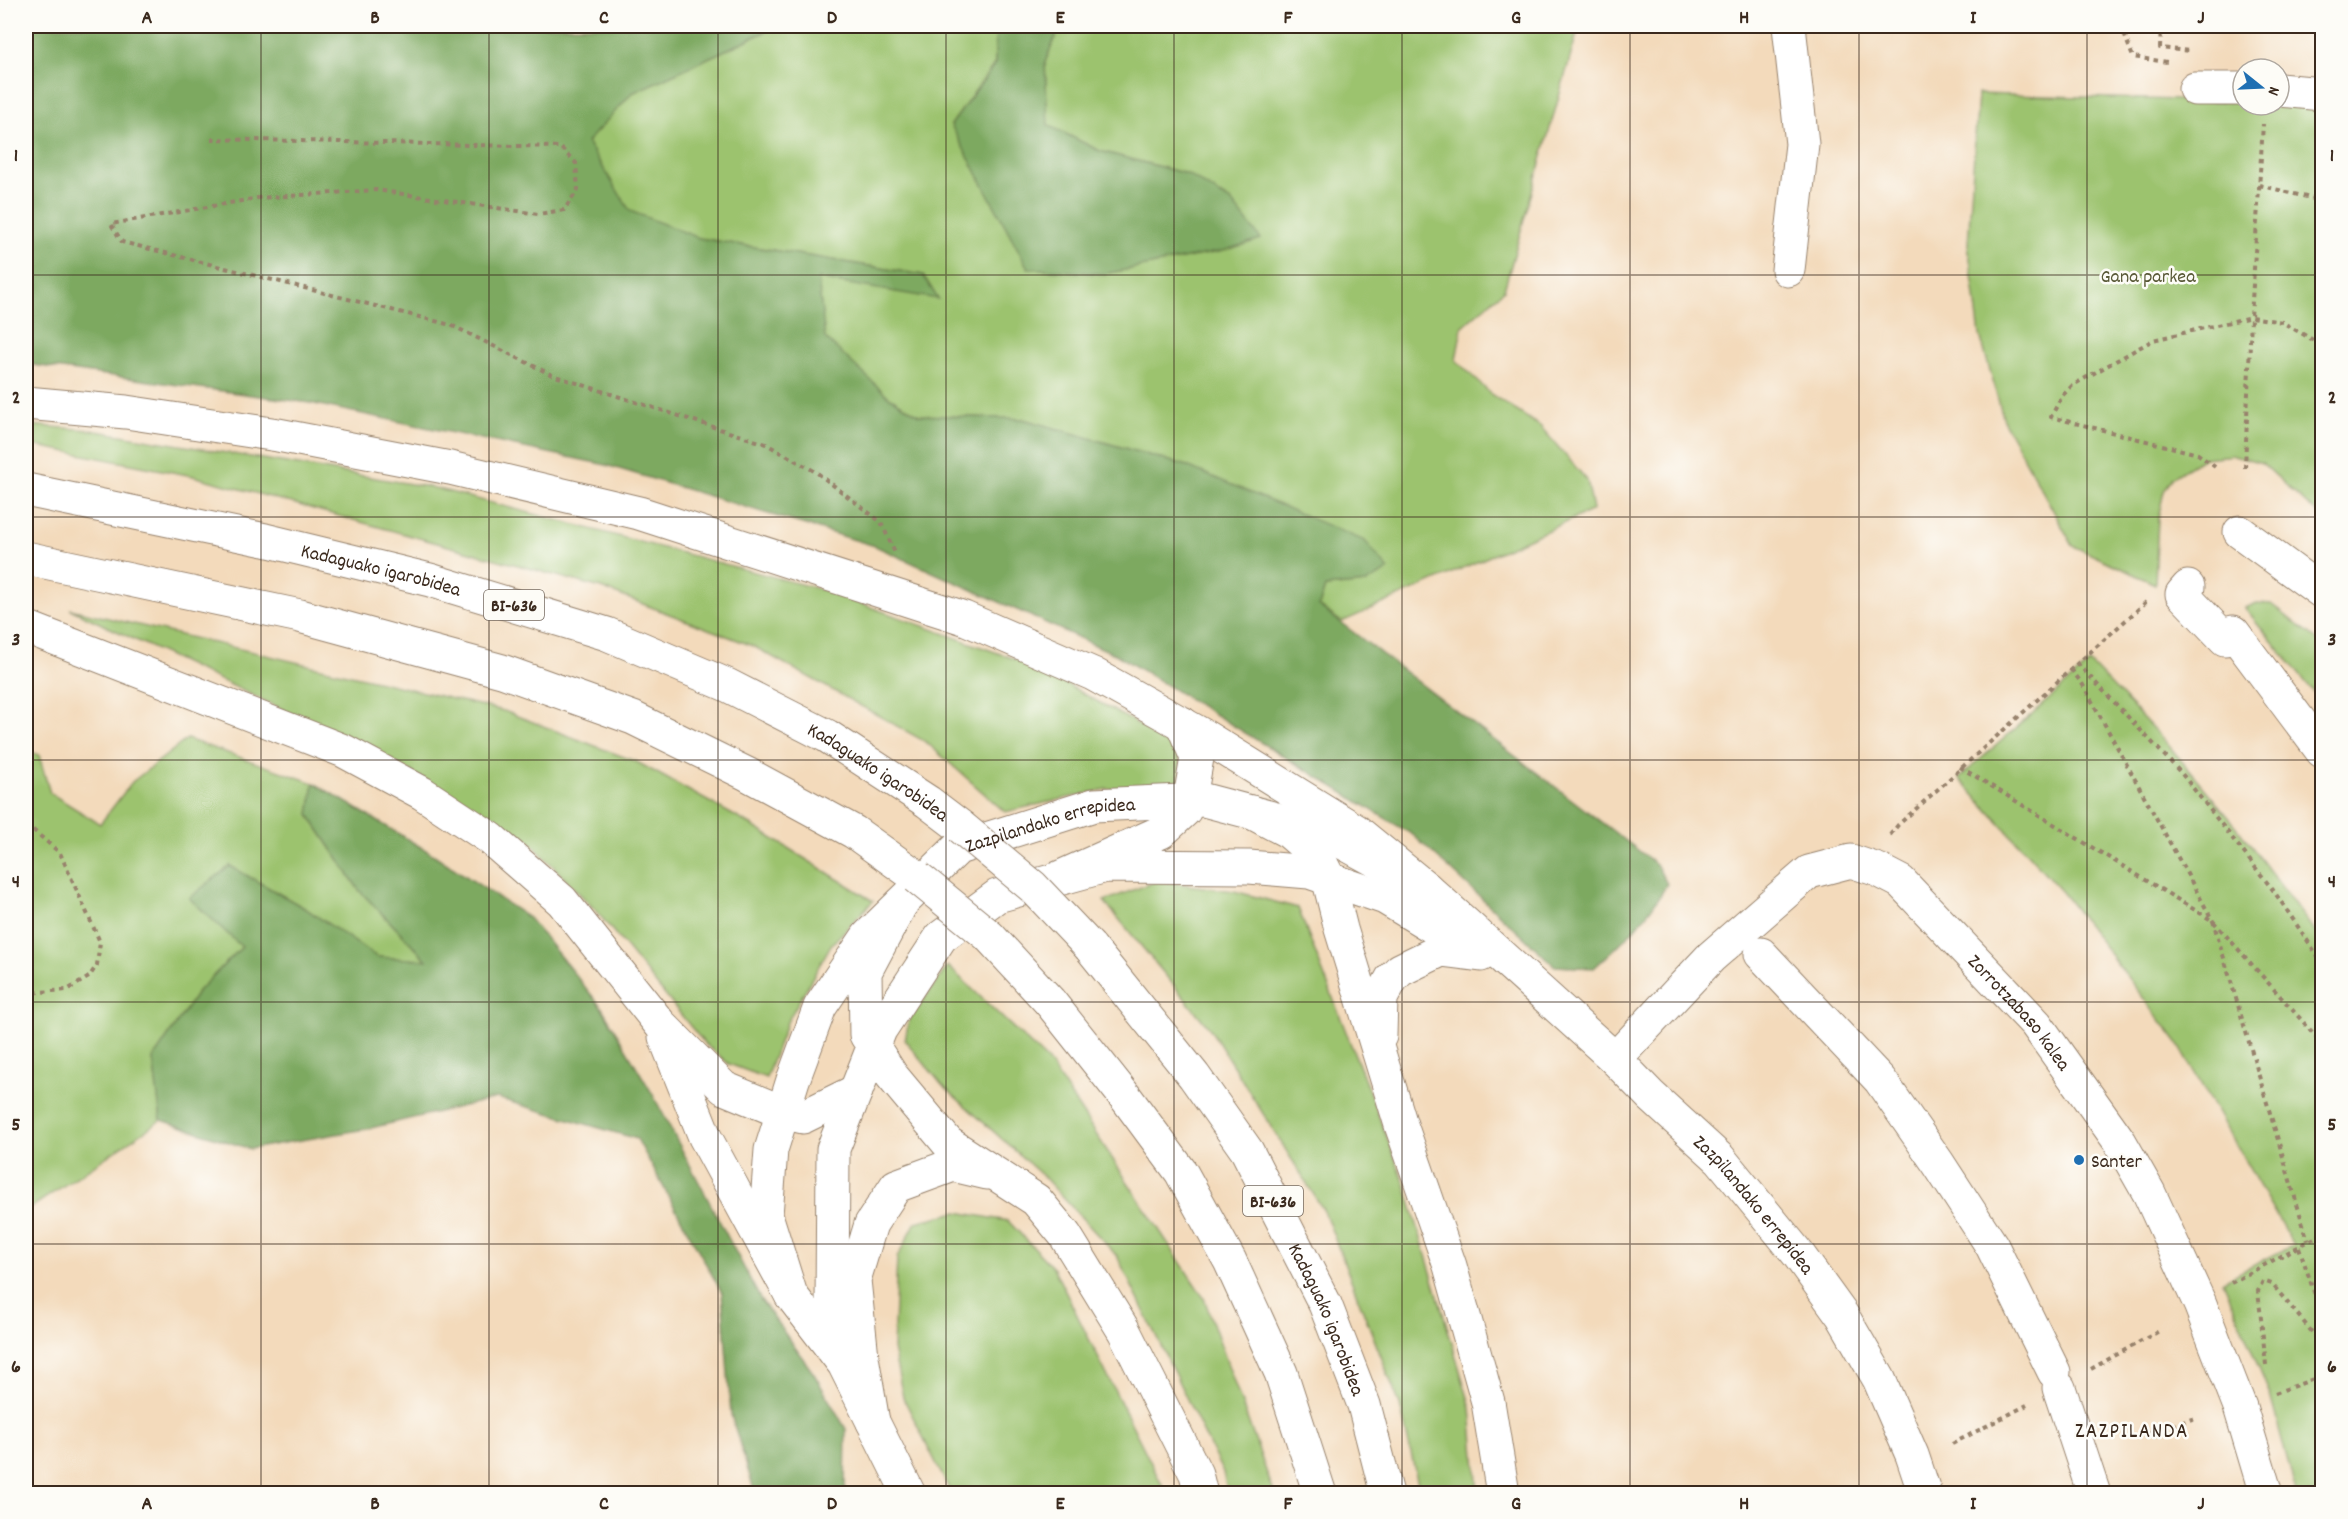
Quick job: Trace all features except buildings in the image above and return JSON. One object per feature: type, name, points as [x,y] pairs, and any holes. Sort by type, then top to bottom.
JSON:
[{"type":"main road","points":[[1788,270],[1803,144],[1789,26]]},
{"type":"main road","points":[[2186,76],[2231,86]]},
{"type":"main road","points":[[2291,99],[2322,94]]},
{"type":"main road","points":[[26,403],[126,412],[278,435],[450,468],[639,513],[964,618],[1093,674],[1182,723],[1355,830],[1426,888]]},
{"type":"main road","name":"Kadaguako igarobidea","points":[[26,490],[265,540],[430,580],[606,634],[727,685],[827,736],[928,802],[1033,887],[1090,947],[1194,1076],[1247,1151],[1325,1304],[1364,1405],[1387,1494]]},
{"type":"main road","points":[[2240,532],[2322,592]]},
{"type":"main road","points":[[26,558],[300,616],[513,675],[633,718],[747,774],[854,832],[909,890],[988,936],[1050,1002],[1181,1172],[1225,1251],[1281,1373],[1320,1494]]},
{"type":"main road","points":[[2188,587],[2182,594],[2225,639],[2233,632],[2322,751]]},
{"type":"main road","points":[[26,627],[344,751],[422,793],[490,838],[562,901],[660,1024],[724,1088],[782,1112],[803,1117],[856,1091]]},
{"type":"main road","points":[[1054,880],[1161,832],[1185,810],[1197,758],[1182,723]]},
{"type":"main road","name":"Zazpilandako errepidea","points":[[909,1494],[844,1364],[791,1295],[766,1215],[771,1150],[782,1112],[820,1007],[868,936],[909,890],[958,848],[1094,805],[1204,800],[1322,831],[1426,888],[1615,1059],[1651,1096],[1720,1159],[1798,1254],[1842,1315],[1879,1379],[1912,1455],[1925,1494]]},
{"type":"main road","points":[[1251,812],[1296,838],[1318,857],[1328,877],[1344,940],[1401,1125],[1450,1266],[1488,1402],[1503,1494]]},
{"type":"main road","name":"Zorrotzabaso kalea","points":[[1615,1059],[1711,957],[1809,872],[1851,861],[1878,870],[1901,882],[2036,1024],[2120,1142],[2149,1193],[2200,1304],[2240,1407],[2266,1494]]},
{"type":"main road","name":"Zazpilandako errepidea","points":[[844,1364],[831,1310],[834,1149],[880,1030],[940,937],[997,896],[1106,866],[1249,867],[1309,872],[1385,898],[1481,956],[1512,966]]},
{"type":"main road","points":[[909,890],[865,972],[866,1035],[892,1076],[948,1143],[1036,1200],[1065,1235],[1124,1331],[1196,1474],[1201,1494]]},
{"type":"main road","points":[[1380,1053],[1381,998],[1392,978],[1400,970],[1442,950],[1481,956]]},
{"type":"main road","points":[[1761,954],[1880,1080],[1992,1246],[2056,1380],[2094,1494]]},
{"type":"main road","points":[[660,1024],[705,1137],[791,1295]]},
{"type":"main road","points":[[873,1422],[862,1357],[854,1281],[871,1224],[896,1186],[952,1165],[994,1174]]},
{"type":"path","points":[[2121,26],[2133,57],[2155,62],[2186,76]]},
{"type":"path","points":[[2160,26],[2160,48],[2195,51]]},
{"type":"path","points":[[2245,468],[2259,185],[2269,117]]},
{"type":"path","points":[[212,140],[560,147],[576,163],[578,190],[564,210],[538,214],[376,190],[258,198],[111,224],[122,242],[451,325],[552,375],[766,444],[816,472],[881,522],[897,556],[901,598]]},
{"type":"path","points":[[2259,185],[2322,201]]},
{"type":"path","points":[[2215,467],[2198,454],[2051,417],[2062,396],[2073,385],[2153,340],[2251,317],[2282,322],[2322,345]]},
{"type":"path","points":[[1898,825],[2151,597]]},
{"type":"path","points":[[2077,663],[2182,774],[2273,890],[2322,962]]},
{"type":"path","points":[[2071,669],[2083,685],[2213,921],[2308,1241]]},
{"type":"path","points":[[1960,767],[2213,921],[2322,1044]]},
{"type":"path","points":[[26,824],[60,853],[100,942],[97,965],[89,977],[67,990],[26,993]]},
{"type":"path","points":[[2229,1284],[2322,1234]]},
{"type":"path","points":[[2299,1247],[2322,1316]]},
{"type":"path","points":[[2267,1372],[2258,1291],[2263,1281],[2272,1284],[2322,1344]]},
{"type":"path","points":[[2270,1395],[2322,1376]]},
{"type":"path","points":[[2147,1434],[2194,1418]]},
{"type":"green space","points":[[26,26],[831,26],[771,29],[632,93],[587,142],[630,211],[699,238],[923,275],[938,299],[818,279],[825,338],[889,397],[919,415],[1023,419],[1187,466],[1365,541],[1389,570],[1366,583],[1325,587],[1319,606],[1656,864],[1667,884],[1652,908],[1634,929],[1594,968],[1555,966],[1413,835],[1117,655],[875,546],[606,465],[310,403],[26,364]]},
{"type":"green space","points":[[831,26],[996,26],[995,63],[951,125],[1104,274],[1223,251],[1260,238],[1187,174],[1100,151],[1047,125],[1045,62],[1060,26],[1570,26],[1578,30],[1504,290],[1462,327],[1456,360],[1492,395],[1540,426],[1587,480],[1593,510],[1342,622],[1319,606],[1325,587],[1366,583],[1187,466],[1023,419],[919,415],[889,397],[824,338],[818,278],[937,298],[923,275],[699,238],[629,211],[587,142],[632,93],[771,29]]},
{"type":"green space","points":[[996,26],[1060,26],[1045,62],[1048,125],[1100,151],[1187,174],[1231,201],[1261,239],[1223,251],[1104,274],[1028,268],[951,125],[995,64]]},
{"type":"green space","name":"Gana parkea","points":[[1978,94],[2231,102],[2231,117],[2291,117],[2291,104],[2322,104],[2322,518],[2262,463],[2234,455],[2204,458],[2173,477],[2164,491],[2158,518],[2155,584],[2073,546],[2005,424],[1980,335],[1968,244]]},
{"type":"green space","points":[[26,425],[91,430],[435,488],[823,590],[1034,666],[1170,742],[1180,762],[1178,787],[1107,789],[1005,812],[926,742],[753,646],[601,588],[193,476],[26,444]]},
{"type":"green space","points":[[2257,603],[2271,604],[2322,644],[2322,702],[2245,608]]},
{"type":"green space","points":[[70,609],[504,711],[637,762],[751,825],[873,901],[831,945],[786,1024],[766,1078],[729,1064],[704,1043],[598,913],[528,840],[394,762]]},
{"type":"green space","points":[[2090,663],[2164,740],[2237,827],[2322,941],[2322,1493],[2296,1493],[2270,1395],[2223,1281],[2293,1245],[2177,1042],[2063,893],[1959,778]]},
{"type":"green space","points":[[187,739],[314,783],[309,815],[359,890],[428,961],[377,957],[306,909],[230,866],[242,947],[199,990],[153,1059],[161,1120],[26,1211],[26,750],[39,755],[50,793],[100,824],[132,782]]},
{"type":"green space","points":[[314,783],[434,855],[529,918],[602,1008],[652,1093],[761,1300],[814,1374],[846,1429],[845,1493],[755,1493],[731,1415],[722,1293],[637,1139],[497,1098],[371,1128],[250,1149],[161,1120],[153,1059],[199,990],[242,947],[189,898],[230,866],[306,909],[377,957],[427,960],[359,890],[309,815]]},
{"type":"green space","points":[[1157,881],[1234,891],[1298,908],[1405,1184],[1471,1408],[1478,1493],[1420,1493],[1400,1405],[1324,1211],[1210,1029],[1104,901]]},
{"type":"green space","points":[[948,966],[1048,1061],[1204,1298],[1274,1493],[1228,1493],[1223,1473],[1117,1256],[1044,1177],[942,1085],[905,1040],[909,1020]]},
{"type":"green space","points":[[957,1212],[1008,1221],[1054,1269],[1166,1493],[951,1493],[903,1397],[893,1349],[897,1258],[916,1222]]},
{"type":"place","name":"Santer","points":[[2079,1160]]},
{"type":"district","name":"ZAZPILANDA","points":[[2132,1430]]}]
